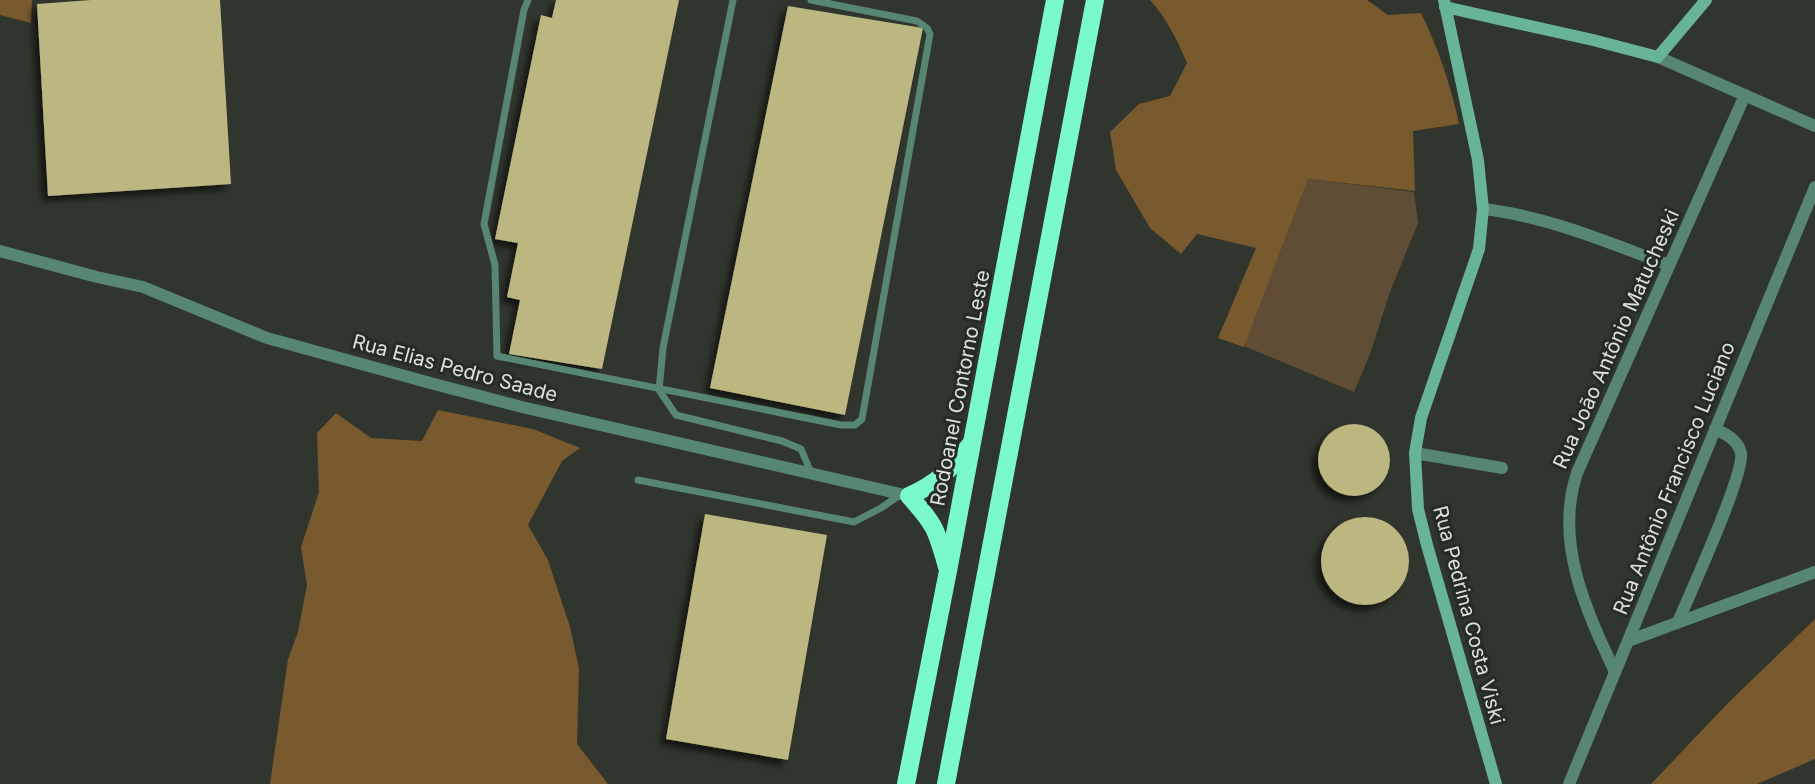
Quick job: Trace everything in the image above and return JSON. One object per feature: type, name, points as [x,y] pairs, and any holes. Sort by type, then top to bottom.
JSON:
[{"type":"highway","name":"Rodoanel Contorno Leste","points":[[906,784],[1055,0]]},
{"type":"highway","points":[[946,784],[1095,0]]},
{"type":"highway","points":[[948,571],[938,532],[928,516],[905,495],[928,487],[946,474],[972,442]]},
{"type":"street","points":[[1658,57],[1706,0]]},
{"type":"street","points":[[1445,4],[1658,57],[1815,126]]},
{"type":"street","name":"Rua Pedrina Costa Viski","points":[[1445,4],[1478,160],[1483,209],[1479,249],[1427,398],[1417,435],[1415,453],[1418,509],[1496,784]]},
{"type":"street","name":"Rua João Antônio Matucheski","points":[[1615,672],[1582,595],[1569,533],[1569,501],[1577,473],[1745,95]]},
{"type":"street","name":"Rua Antônio Francisco Luciano","points":[[1569,784],[1815,187]]},
{"type":"street","points":[[1483,209],[1502,211],[1550,224],[1669,265]]},
{"type":"street","name":"Rua Elias Pedro Saade","points":[[0,251],[142,287],[267,338],[389,372],[522,407],[905,495]]},
{"type":"street","points":[[1678,622],[1733,487],[1741,460],[1736,443],[1728,435],[1715,429]]},
{"type":"street","points":[[1415,453],[1502,468]]},
{"type":"street","points":[[1628,641],[1815,572]]},
{"type":"lane","points":[[528,0],[524,10],[484,224],[495,265],[497,356],[659,390],[841,425],[855,425],[862,419],[930,34],[917,21],[811,0]]},
{"type":"lane","points":[[733,0],[663,348],[659,390],[676,415],[782,441],[801,449],[812,475]]},
{"type":"lane","points":[[638,480],[854,522],[905,495]]},
{"type":"shaded area","points":[[0,0],[32,0],[31,23],[0,15]]},
{"type":"shaded area","points":[[1150,0],[1367,0],[1388,15],[1421,13],[1452,95],[1459,124],[1413,131],[1415,191],[1308,179],[1244,347],[1218,338],[1256,248],[1197,234],[1181,254],[1150,228],[1116,170],[1110,132],[1139,104],[1170,96],[1187,63],[1176,38]]},
{"type":"shaded area","points":[[1308,179],[1414,192],[1418,223],[1354,392],[1244,346]]},
{"type":"shaded area","points":[[438,410],[533,429],[580,448],[562,461],[528,525],[548,560],[570,627],[579,668],[577,744],[608,784],[270,784],[288,659],[298,632],[307,585],[301,547],[319,492],[317,433],[336,413],[371,438],[422,441]]},
{"type":"shaded area","points":[[1815,619],[1815,759],[1757,784],[1651,784],[1729,702]]},
{"type":"building","points":[[91,0],[220,0],[231,184],[48,196],[37,4]]},
{"type":"building","points":[[556,0],[679,0],[602,369],[509,354],[520,300],[507,297],[518,243],[495,239],[541,15],[552,18]]},
{"type":"building","points":[[788,6],[923,28],[845,415],[710,388]]},
{"type":"building","points":[[1361,424],[1380,434],[1388,446],[1390,460],[1388,474],[1380,486],[1368,494],[1347,496],[1328,486],[1320,474],[1318,453],[1328,434],[1340,426]]},
{"type":"building","points":[[705,514],[827,535],[788,760],[666,739]]},
{"type":"building","points":[[1365,517],[1382,520],[1396,530],[1406,544],[1409,561],[1406,578],[1396,592],[1382,602],[1365,605],[1348,602],[1334,592],[1324,578],[1321,561],[1324,544],[1334,530],[1348,520]]}]
